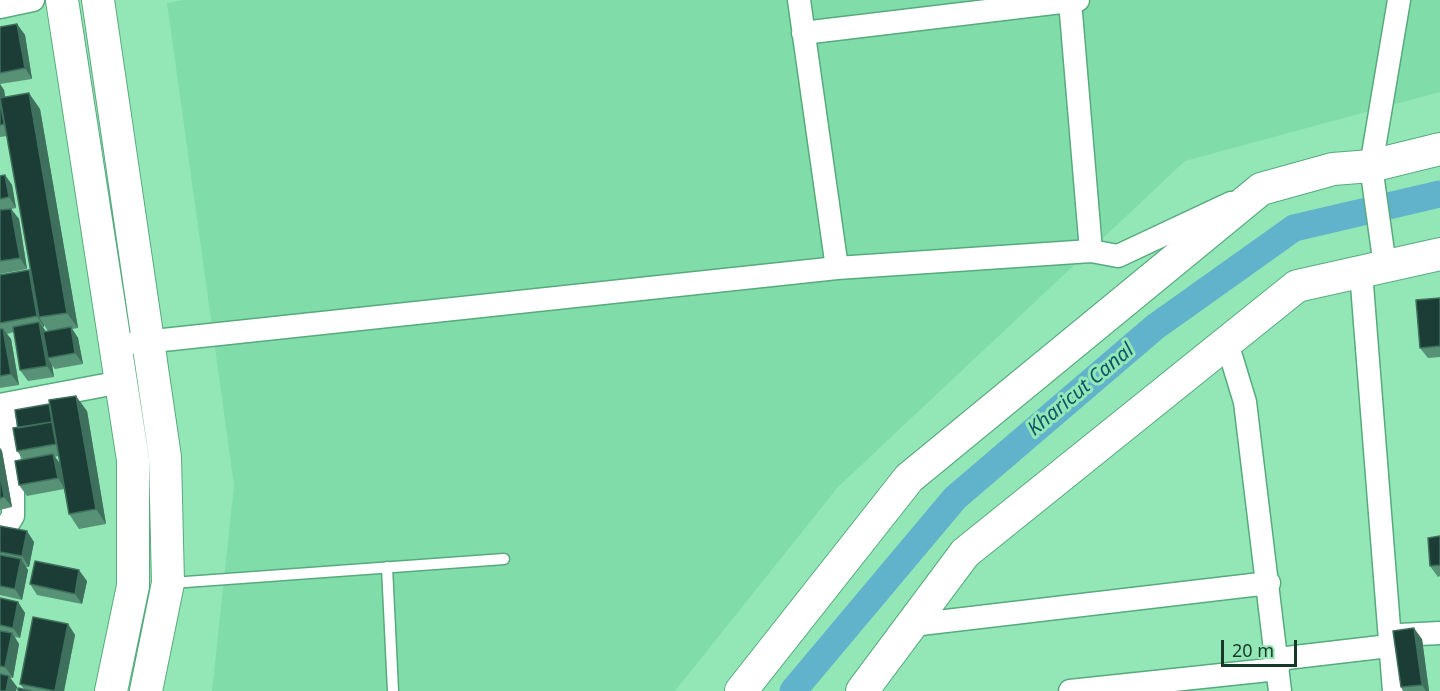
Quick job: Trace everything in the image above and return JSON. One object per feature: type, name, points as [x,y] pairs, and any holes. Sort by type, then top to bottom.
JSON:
[{"type":"street","points":[[0,7],[33,0]]},
{"type":"street","points":[[62,0],[133,460],[133,586],[111,691]]},
{"type":"street","points":[[98,0],[165,457],[168,583],[146,691]]},
{"type":"street","points":[[800,0],[802,33],[837,268]]},
{"type":"street","points":[[802,33],[1074,0],[1091,252]]},
{"type":"street","points":[[1394,691],[1389,645],[1372,169],[1400,0]]},
{"type":"street","points":[[116,345],[837,268],[1091,252],[1118,256],[1261,189],[1333,169],[1372,169],[1440,149]]},
{"type":"street","points":[[741,691],[909,478],[1261,189]]},
{"type":"street","points":[[862,691],[965,553],[1297,286],[1377,266],[1440,254]]},
{"type":"street","points":[[1227,343],[1245,402],[1269,583],[1278,673]]},
{"type":"street","points":[[0,537],[13,516],[13,487],[2,405],[121,382]]},
{"type":"street","points":[[912,625],[1269,583]]},
{"type":"street","points":[[1070,691],[1278,673],[1389,645],[1399,635],[1440,633]]},
{"type":"lane","points":[[168,583],[504,559]]},
{"type":"lane","points":[[387,567],[393,691]]},
{"type":"shaded area","points":[[183,0],[1440,0],[1440,92],[1185,161],[838,487],[675,691],[212,691],[234,485],[167,3]]},
{"type":"building","points":[[17,24],[25,68],[0,73],[0,27]]},
{"type":"building","points":[[29,93],[67,313],[39,317],[0,98]]},
{"type":"building","points":[[0,100],[4,124],[0,125]]},
{"type":"building","points":[[5,175],[9,197],[0,199],[0,176]]},
{"type":"building","points":[[11,209],[20,258],[0,261],[0,210]]},
{"type":"building","points":[[29,270],[37,316],[0,323],[0,275]]},
{"type":"building","points":[[1440,298],[1440,346],[1420,348],[1416,300]]},
{"type":"building","points":[[39,322],[47,366],[20,370],[13,327]]},
{"type":"building","points":[[71,327],[75,353],[48,358],[43,332]]},
{"type":"building","points":[[0,329],[3,329],[11,374],[0,376]]},
{"type":"building","points":[[76,396],[96,509],[69,514],[49,400]]},
{"type":"building","points":[[49,404],[52,422],[18,428],[15,410]]},
{"type":"building","points":[[52,422],[56,444],[17,451],[13,428]]},
{"type":"building","points":[[53,454],[58,478],[19,485],[15,461]]},
{"type":"building","points":[[0,472],[4,497],[0,498]]},
{"type":"building","points":[[0,526],[27,531],[22,556],[0,552]]},
{"type":"building","points":[[1440,536],[1440,565],[1430,566],[1428,538]]},
{"type":"building","points":[[0,555],[21,559],[15,589],[0,586]]},
{"type":"building","points":[[35,561],[79,570],[75,594],[30,584]]},
{"type":"building","points":[[0,598],[18,602],[13,628],[0,625]]},
{"type":"building","points":[[33,617],[68,624],[55,691],[20,684]]},
{"type":"building","points":[[1414,628],[1422,685],[1401,687],[1393,631]]},
{"type":"building","points":[[0,631],[12,633],[5,667],[0,666]]},
{"type":"building","points":[[0,674],[9,676],[6,691],[0,691]]},
{"type":"waterway","name":"Kharicut Canal","points":[[793,691],[955,498],[1155,327],[1294,228],[1440,194]]}]
